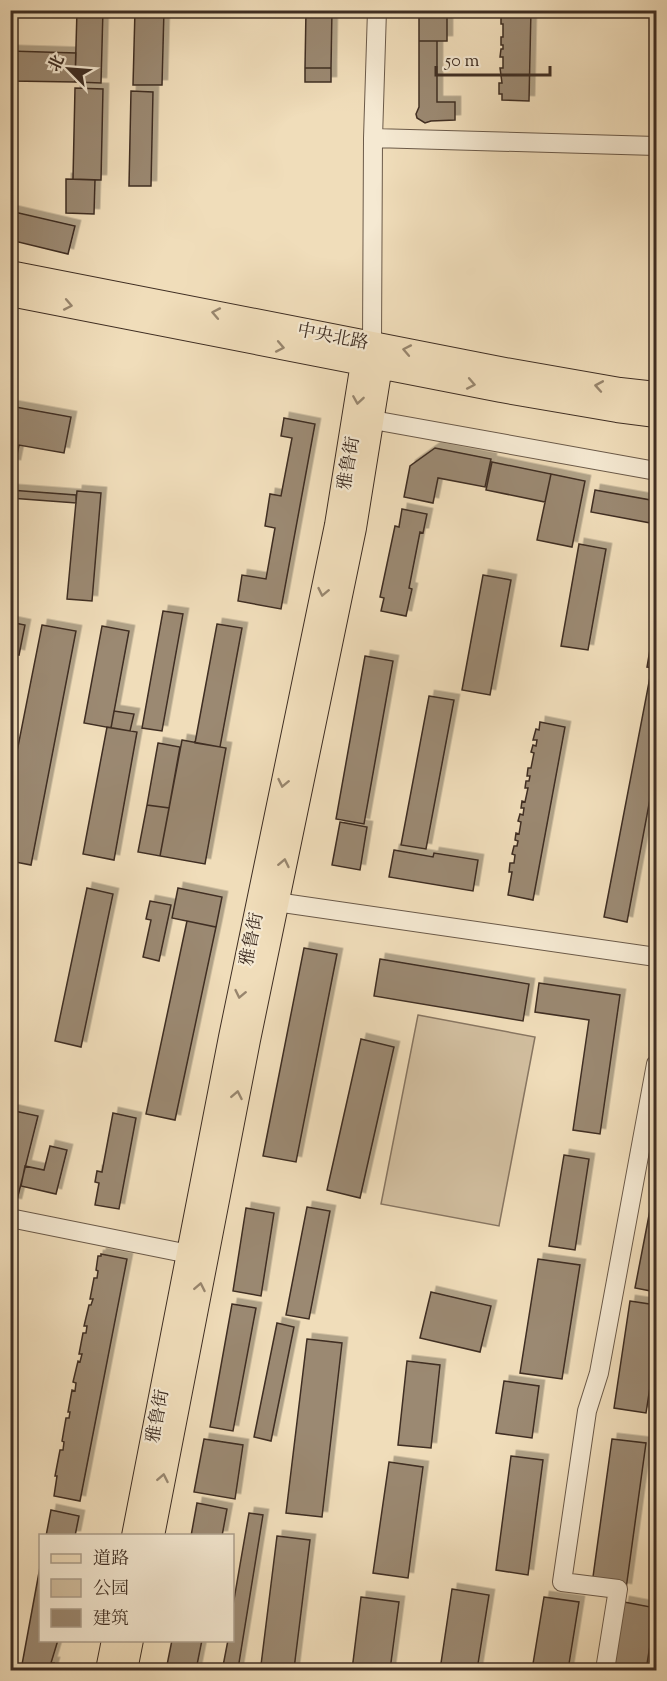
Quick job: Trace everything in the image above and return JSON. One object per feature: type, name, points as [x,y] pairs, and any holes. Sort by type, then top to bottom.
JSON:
[{"type":"main road","name":"中央北路","points":[[10,273],[501,390],[657,415]]},
{"type":"main road","name":"中央北路","points":[[10,294],[372,358],[505,370],[620,390],[657,394]]},
{"type":"main road","name":"雅鲁街","points":[[152,1534],[276,902],[354,528],[373,420],[372,358]]},
{"type":"main road","name":"雅鲁街","points":[[134,1534],[231,1037],[372,358]]},
{"type":"main road","points":[[108,1671],[114,1642]]},
{"type":"main road","points":[[125,1671],[131,1642]]},
{"type":"street","name":"雅鲁街","points":[[372,358],[373,138],[377,10]]},
{"type":"street","points":[[373,138],[657,146]]},
{"type":"street","points":[[373,420],[657,471]]},
{"type":"street","points":[[276,902],[657,957]]},
{"type":"street","points":[[605,1671],[618,1588],[562,1582],[587,1412],[599,1373],[657,1064]]},
{"type":"street","points":[[10,1218],[189,1254]]},
{"type":"green space","points":[[418,1015],[535,1037],[499,1226],[381,1204]]},
{"type":"building","points":[[77,10],[103,10],[101,83],[75,82]]},
{"type":"building","points":[[135,10],[164,10],[162,85],[133,85]]},
{"type":"building","points":[[306,10],[332,10],[331,68],[305,68]]},
{"type":"building","points":[[419,10],[447,10],[447,41],[419,41]]},
{"type":"building","points":[[451,10],[486,10],[486,14],[451,14]]},
{"type":"building","points":[[501,10],[531,10],[529,101],[502,100],[502,94],[499,94],[499,83],[502,83],[500,68],[503,68],[503,57],[500,57],[501,49],[503,49],[501,17],[503,17],[503,12]]},
{"type":"building","points":[[419,41],[437,41],[437,102],[455,102],[455,120],[425,123],[417,118]]},
{"type":"building","points":[[10,51],[76,53],[75,82],[10,81]]},
{"type":"building","points":[[305,68],[331,68],[331,82],[305,82]]},
{"type":"building","points":[[75,88],[103,89],[101,180],[73,179]]},
{"type":"building","points":[[131,91],[153,92],[151,186],[129,186]]},
{"type":"building","points":[[66,179],[95,180],[94,214],[66,213]]},
{"type":"building","points":[[10,211],[75,226],[68,254],[10,240]]},
{"type":"building","points":[[10,406],[71,417],[64,453],[19,445],[15,465],[10,464]]},
{"type":"building","points":[[284,418],[315,424],[281,609],[238,601],[242,575],[266,579],[275,528],[265,526],[270,494],[281,496],[292,438],[281,436]]},
{"type":"building","points":[[435,448],[491,459],[485,487],[438,478],[433,503],[404,497],[410,466]]},
{"type":"building","points":[[492,462],[551,474],[545,502],[486,490]]},
{"type":"building","points":[[551,474],[585,481],[572,547],[537,540]]},
{"type":"building","points":[[10,490],[76,495],[76,503],[10,498]]},
{"type":"building","points":[[595,490],[656,501],[656,524],[591,512]]},
{"type":"building","points":[[77,491],[101,493],[92,601],[67,599]]},
{"type":"building","points":[[402,509],[427,514],[423,533],[420,532],[406,616],[381,611],[384,598],[380,597],[395,526],[399,527]]},
{"type":"building","points":[[579,544],[606,549],[588,650],[561,646]]},
{"type":"building","points":[[483,575],[511,580],[490,695],[462,690]]},
{"type":"building","points":[[163,611],[183,614],[162,731],[142,728]]},
{"type":"building","points":[[656,615],[656,668],[647,667]]},
{"type":"building","points":[[10,622],[25,625],[19,655],[10,653]]},
{"type":"building","points":[[217,624],[242,628],[220,747],[195,743]]},
{"type":"building","points":[[42,625],[76,631],[31,865],[10,861],[10,787]]},
{"type":"building","points":[[102,626],[129,631],[111,728],[84,723]]},
{"type":"building","points":[[365,656],[393,661],[364,824],[336,819]]},
{"type":"building","points":[[650,677],[656,678],[656,767],[627,922],[604,917]]},
{"type":"building","points":[[429,696],[454,700],[426,849],[401,845]]},
{"type":"building","points":[[114,711],[134,714],[130,731],[111,728]]},
{"type":"building","points":[[540,722],[565,727],[533,900],[508,895],[512,872],[509,872],[510,863],[514,863],[515,855],[512,854],[514,846],[517,846],[516,833],[519,834],[521,822],[518,821],[520,814],[523,815],[522,801],[525,802],[528,788],[525,788],[526,781],[529,781],[530,776],[527,776],[528,768],[531,768],[534,753],[531,752],[537,740],[533,740],[536,729],[539,730]]},
{"type":"building","points":[[107,727],[137,732],[114,860],[83,854]]},
{"type":"building","points":[[182,740],[226,748],[205,864],[160,856]]},
{"type":"building","points":[[158,743],[180,747],[169,808],[147,805]]},
{"type":"building","points":[[147,805],[169,808],[160,856],[138,852]]},
{"type":"building","points":[[340,822],[367,827],[360,870],[332,865]]},
{"type":"building","points":[[394,850],[433,857],[434,853],[478,860],[473,891],[389,877]]},
{"type":"building","points":[[87,888],[113,894],[81,1047],[55,1041]]},
{"type":"building","points":[[178,888],[222,897],[216,927],[172,918]]},
{"type":"building","points":[[150,901],[171,905],[159,961],[143,957],[151,920],[146,919]]},
{"type":"building","points":[[187,921],[216,927],[175,1120],[146,1114]]},
{"type":"building","points":[[304,948],[337,954],[296,1162],[263,1156]]},
{"type":"building","points":[[380,959],[529,984],[523,1021],[374,996]]},
{"type":"building","points":[[539,983],[620,995],[600,1134],[573,1130],[589,1020],[535,1012]]},
{"type":"building","points":[[361,1039],[394,1047],[360,1198],[327,1190]]},
{"type":"building","points":[[10,1110],[38,1116],[16,1204],[10,1203]]},
{"type":"building","points":[[113,1113],[136,1118],[119,1209],[95,1205],[99,1183],[95,1182],[97,1171],[102,1172]]},
{"type":"building","points":[[50,1146],[67,1150],[56,1194],[21,1186],[25,1166],[44,1170]]},
{"type":"building","points":[[564,1155],[589,1159],[575,1250],[549,1246]]},
{"type":"building","points":[[656,1179],[656,1292],[635,1288]]},
{"type":"building","points":[[307,1207],[330,1211],[309,1319],[286,1315]]},
{"type":"building","points":[[246,1208],[274,1213],[261,1296],[233,1291]]},
{"type":"building","points":[[101,1254],[127,1259],[80,1501],[54,1496],[57,1476],[55,1476],[60,1450],[63,1450],[64,1442],[62,1441],[66,1418],[69,1418],[72,1390],[75,1391],[76,1383],[73,1382],[82,1354],[79,1354],[83,1333],[86,1333],[87,1326],[84,1326],[89,1305],[93,1299],[90,1299],[94,1278],[97,1278],[98,1256]]},
{"type":"building","points":[[538,1259],[580,1265],[562,1379],[520,1373]]},
{"type":"building","points":[[431,1292],[491,1306],[480,1352],[420,1338]]},
{"type":"building","points":[[630,1301],[656,1305],[656,1348],[646,1413],[614,1408]]},
{"type":"building","points":[[232,1304],[256,1308],[233,1431],[210,1427]]},
{"type":"building","points":[[277,1323],[294,1327],[271,1441],[254,1437]]},
{"type":"building","points":[[307,1339],[342,1343],[322,1517],[286,1513]]},
{"type":"building","points":[[407,1361],[440,1365],[431,1448],[398,1445]]},
{"type":"building","points":[[504,1381],[539,1386],[532,1438],[496,1433]]},
{"type":"building","points":[[204,1439],[243,1445],[235,1499],[194,1492]]},
{"type":"building","points":[[612,1439],[646,1443],[626,1589],[592,1584]]},
{"type":"building","points":[[511,1456],[543,1460],[528,1575],[496,1570]]},
{"type":"building","points":[[389,1462],[423,1467],[408,1578],[373,1573]]},
{"type":"building","points":[[197,1503],[227,1509],[222,1534],[191,1534]]},
{"type":"building","points":[[51,1510],[79,1516],[75,1534],[46,1534]]},
{"type":"building","points":[[249,1513],[263,1515],[238,1669],[223,1666],[228,1642],[234,1642],[234,1599]]},
{"type":"building","points":[[277,1536],[310,1540],[294,1669],[261,1665]]},
{"type":"building","points":[[39,1572],[39,1642],[57,1642],[51,1663],[54,1663],[52,1670],[21,1670]]},
{"type":"building","points":[[452,1589],[489,1595],[477,1670],[440,1670]]},
{"type":"building","points":[[361,1597],[399,1602],[390,1670],[352,1670]]},
{"type":"building","points":[[544,1597],[579,1602],[568,1670],[532,1670]]},
{"type":"building","points":[[624,1602],[656,1608],[646,1670],[611,1670]]},
{"type":"building","points":[[172,1642],[202,1642],[196,1670],[166,1670]]}]
